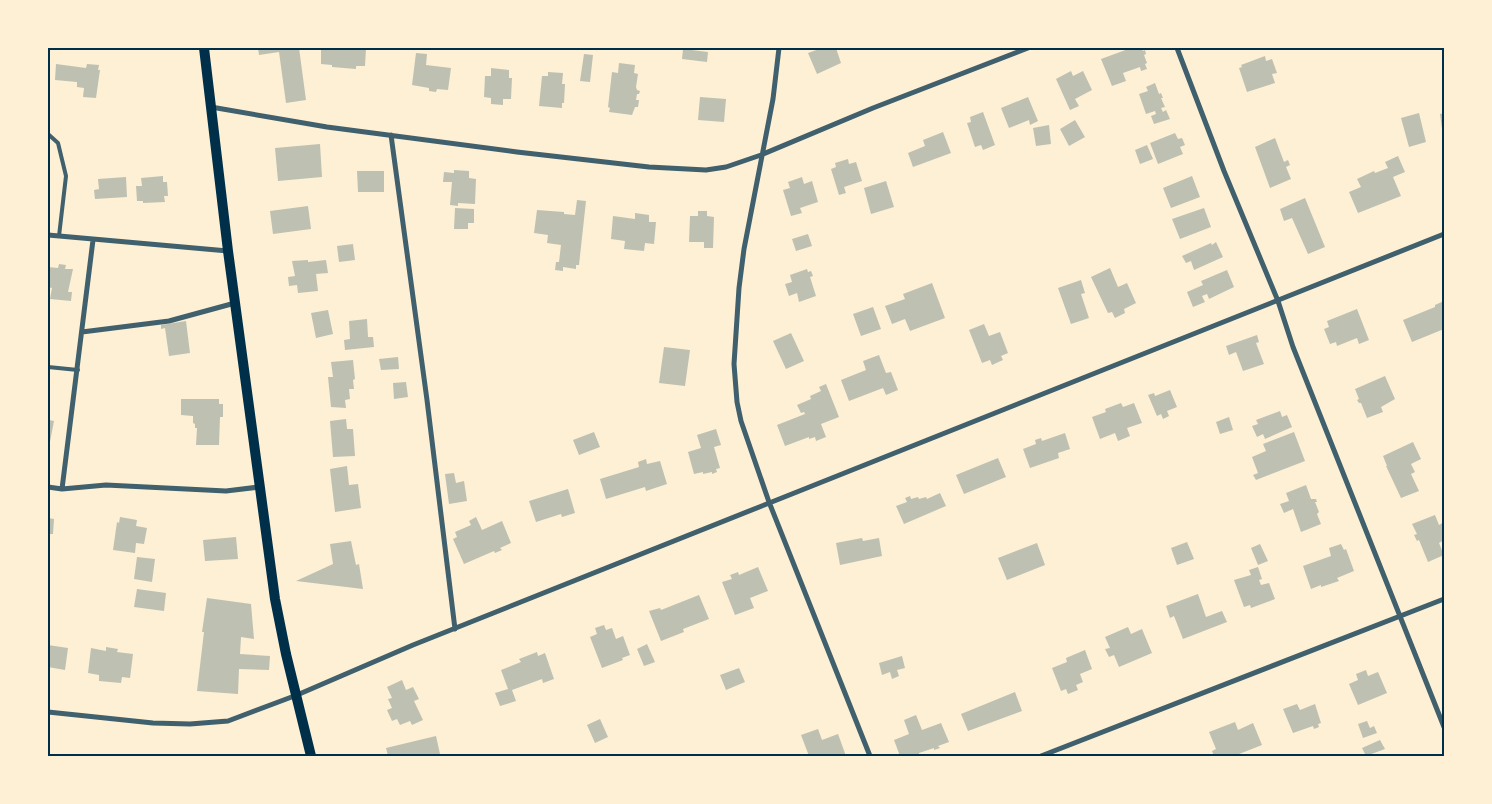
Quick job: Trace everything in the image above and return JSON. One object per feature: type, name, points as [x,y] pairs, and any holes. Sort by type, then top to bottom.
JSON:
[{"type":"main road","points":[[204,48],[228,251],[275,598],[311,756]]},
{"type":"street","points":[[779,48],[773,99],[744,250],[734,364],[737,402],[741,421],[769,502],[870,756]]},
{"type":"street","points":[[211,107],[327,127],[649,167],[706,170],[726,167],[761,155],[1028,48]]},
{"type":"street","points":[[1177,48],[1444,727]]},
{"type":"street","points":[[391,134],[427,400],[454,629]]},
{"type":"street","points":[[48,712],[153,723],[190,724],[228,721],[297,695],[454,629],[769,502],[1444,234]]},
{"type":"street","points":[[48,235],[228,251]]},
{"type":"street","points":[[62,489],[93,240]]},
{"type":"street","points":[[82,332],[168,321],[235,303]]},
{"type":"street","points":[[48,487],[62,489],[106,484],[226,491],[259,487]]},
{"type":"street","points":[[1041,756],[1444,600]]},
{"type":"lane","points":[[48,134],[58,143],[66,176],[59,236]]},
{"type":"lane","points":[[48,367],[78,370]]},
{"type":"building","points":[[258,48],[299,48],[306,100],[286,103],[279,52],[259,55]]},
{"type":"building","points":[[321,48],[366,48],[365,66],[356,66],[356,69],[321,64]]},
{"type":"building","points":[[822,48],[836,48],[841,63],[817,74],[808,53]]},
{"type":"building","points":[[1131,48],[1145,50],[1146,54],[1144,55],[1147,69],[1141,71],[1140,67],[1123,73],[1126,81],[1112,86],[1101,59]]},
{"type":"building","points":[[683,49],[708,52],[707,62],[682,59]]},
{"type":"building","points":[[416,53],[427,54],[426,65],[451,68],[448,90],[437,89],[436,92],[429,91],[429,88],[412,85]]},
{"type":"building","points":[[584,54],[593,55],[590,82],[580,81]]},
{"type":"building","points":[[1265,56],[1266,61],[1272,59],[1277,73],[1272,74],[1275,83],[1247,92],[1239,68],[1242,67],[1241,65]]},
{"type":"building","points":[[619,63],[635,65],[634,73],[638,74],[636,87],[640,91],[637,94],[636,100],[639,100],[638,107],[635,107],[632,115],[609,112],[612,72],[618,73]]},
{"type":"building","points":[[56,64],[86,68],[87,64],[99,65],[96,98],[83,97],[84,88],[77,87],[77,82],[55,80]]},
{"type":"building","points":[[491,68],[509,70],[509,78],[512,78],[511,99],[503,99],[503,105],[491,104],[491,98],[484,97],[485,76],[491,76]]},
{"type":"building","points":[[1071,71],[1073,76],[1083,71],[1092,90],[1075,99],[1079,106],[1070,110],[1056,79]]},
{"type":"building","points":[[548,72],[563,73],[562,84],[565,84],[562,108],[539,106],[542,76],[548,76]]},
{"type":"building","points":[[1155,83],[1159,94],[1161,93],[1163,98],[1161,98],[1165,107],[1161,108],[1163,112],[1166,110],[1170,119],[1154,124],[1151,116],[1156,114],[1155,111],[1146,114],[1139,94],[1148,91],[1146,87]]},
{"type":"building","points":[[700,97],[726,99],[724,122],[698,120]]},
{"type":"building","points":[[1028,97],[1038,121],[1030,125],[1029,120],[1009,128],[1001,108]]},
{"type":"building","points":[[983,112],[995,145],[983,150],[981,145],[975,147],[967,123],[971,122],[970,117]]},
{"type":"building","points":[[1419,113],[1426,142],[1409,147],[1401,118]]},
{"type":"building","points":[[1444,113],[1444,129],[1442,129],[1440,114]]},
{"type":"building","points":[[1075,120],[1085,137],[1069,146],[1060,129]]},
{"type":"building","points":[[1049,125],[1051,144],[1036,146],[1033,128]]},
{"type":"building","points":[[943,132],[951,153],[913,167],[908,153],[925,146],[923,140]]},
{"type":"building","points":[[1175,133],[1178,139],[1182,138],[1185,145],[1180,147],[1183,154],[1158,164],[1150,143]]},
{"type":"building","points":[[1275,138],[1284,162],[1288,160],[1290,165],[1286,167],[1291,179],[1270,188],[1255,147]]},
{"type":"building","points":[[320,144],[322,177],[278,181],[275,148]]},
{"type":"building","points":[[1147,145],[1153,159],[1140,164],[1135,150]]},
{"type":"building","points":[[1398,156],[1405,172],[1393,177],[1401,196],[1358,213],[1349,192],[1361,187],[1357,179],[1374,171],[1375,173],[1388,168],[1385,162]]},
{"type":"building","points":[[848,159],[849,164],[856,162],[862,181],[844,187],[846,193],[839,195],[831,169],[836,167],[835,163]]},
{"type":"building","points":[[454,170],[469,171],[469,178],[476,179],[475,204],[458,203],[458,206],[450,205],[452,182],[443,182],[444,172],[454,173]]},
{"type":"building","points":[[357,171],[384,171],[384,192],[358,192]]},
{"type":"building","points":[[163,176],[163,182],[167,182],[168,196],[164,196],[165,202],[143,203],[143,201],[137,201],[136,186],[142,186],[141,178]]},
{"type":"building","points":[[1192,176],[1200,197],[1171,208],[1163,188]]},
{"type":"building","points":[[126,177],[127,197],[95,199],[94,190],[99,189],[98,179]]},
{"type":"building","points":[[802,177],[804,184],[812,181],[818,202],[800,208],[802,213],[791,216],[783,190],[790,188],[788,182]]},
{"type":"building","points":[[886,181],[894,207],[871,214],[864,188]]},
{"type":"building","points":[[1305,198],[1325,247],[1308,254],[1292,218],[1284,221],[1280,209]]},
{"type":"building","points":[[577,200],[586,201],[579,265],[576,265],[576,269],[563,267],[563,271],[555,270],[556,262],[559,262],[561,245],[547,243],[548,235],[534,233],[537,210],[564,212],[564,214],[575,215]]},
{"type":"building","points":[[308,206],[311,229],[273,234],[270,211]]},
{"type":"building","points":[[455,208],[474,209],[474,223],[468,223],[468,229],[454,229]]},
{"type":"building","points":[[1204,208],[1211,227],[1180,239],[1172,219]]},
{"type":"building","points":[[698,211],[707,211],[707,216],[714,217],[713,248],[704,248],[704,242],[689,242],[690,216],[698,216]]},
{"type":"building","points":[[635,213],[649,215],[649,222],[656,222],[654,244],[645,243],[644,251],[624,249],[625,241],[611,239],[613,216],[635,219]]},
{"type":"building","points":[[808,234],[812,246],[796,251],[792,239]]},
{"type":"building","points":[[1216,242],[1223,257],[1194,270],[1191,261],[1186,263],[1182,256],[1211,243],[1212,245]]},
{"type":"building","points":[[353,244],[355,260],[339,262],[337,246]]},
{"type":"building","points":[[308,260],[308,262],[326,260],[328,273],[316,274],[318,291],[298,293],[297,285],[289,286],[288,277],[295,276],[292,261]]},
{"type":"building","points":[[59,264],[66,265],[65,269],[73,269],[68,292],[72,292],[71,301],[50,299],[52,288],[48,287],[48,267],[58,268]]},
{"type":"building","points":[[1110,268],[1118,287],[1127,283],[1136,303],[1124,309],[1125,313],[1115,318],[1112,312],[1108,313],[1091,277]]},
{"type":"building","points":[[807,269],[808,272],[811,271],[813,276],[810,277],[816,296],[799,302],[797,293],[789,296],[785,284],[792,282],[790,275]]},
{"type":"building","points":[[1227,270],[1234,287],[1209,299],[1207,294],[1202,296],[1205,302],[1193,307],[1187,292],[1203,285],[1201,281]]},
{"type":"building","points":[[1081,280],[1085,293],[1081,294],[1089,318],[1071,324],[1058,288]]},
{"type":"building","points":[[932,283],[945,318],[910,331],[905,319],[892,324],[885,306],[905,299],[903,294]]},
{"type":"building","points":[[1444,301],[1444,329],[1412,342],[1403,320],[1435,307],[1435,305]]},
{"type":"building","points":[[873,307],[881,329],[861,336],[853,314]]},
{"type":"building","points":[[1357,309],[1369,340],[1359,344],[1357,338],[1337,346],[1336,342],[1330,344],[1324,329],[1329,327],[1327,321]]},
{"type":"building","points":[[328,310],[333,334],[316,338],[311,313]]},
{"type":"building","points":[[367,319],[368,337],[373,337],[374,347],[345,350],[344,340],[350,339],[349,321]]},
{"type":"building","points":[[186,321],[190,353],[169,356],[165,328],[161,329],[161,325]]},
{"type":"building","points":[[984,324],[989,336],[1000,332],[1008,353],[1001,356],[1003,360],[992,365],[990,360],[982,363],[969,330]]},
{"type":"building","points":[[791,333],[804,361],[786,369],[773,341]]},
{"type":"building","points":[[1257,335],[1259,342],[1256,343],[1264,364],[1243,371],[1236,352],[1229,355],[1226,346]]},
{"type":"building","points":[[664,347],[690,350],[685,386],[659,383]]},
{"type":"building","points":[[879,355],[886,373],[891,372],[898,390],[886,395],[883,388],[849,401],[841,380],[866,370],[863,361]]},
{"type":"building","points":[[398,357],[399,369],[381,370],[379,359]]},
{"type":"building","points":[[353,360],[354,389],[349,389],[350,399],[345,400],[346,408],[331,407],[328,377],[333,377],[331,362]]},
{"type":"building","points":[[1385,376],[1395,399],[1381,407],[1383,412],[1367,418],[1361,403],[1357,400],[1359,399],[1355,389]]},
{"type":"building","points":[[406,382],[408,397],[394,399],[393,383]]},
{"type":"building","points":[[826,384],[839,417],[821,424],[826,437],[816,441],[815,437],[809,439],[809,437],[785,446],[777,425],[805,414],[804,412],[801,413],[797,405],[811,399],[810,396],[821,391],[819,387]]},
{"type":"building","points":[[1170,390],[1177,407],[1167,411],[1169,416],[1163,419],[1161,414],[1157,416],[1148,395],[1154,393],[1155,396]]},
{"type":"building","points":[[181,399],[219,399],[219,404],[223,404],[223,417],[220,417],[219,445],[196,445],[197,428],[195,428],[193,423],[193,416],[181,415]]},
{"type":"building","points":[[1121,403],[1123,407],[1134,403],[1142,423],[1127,428],[1130,436],[1118,441],[1115,433],[1100,439],[1092,417],[1106,412],[1105,409]]},
{"type":"building","points":[[1280,411],[1282,417],[1287,415],[1292,427],[1265,439],[1263,434],[1257,437],[1252,426],[1258,424],[1256,420]]},
{"type":"building","points":[[48,414],[50,415],[49,420],[54,421],[49,447],[48,447]]},
{"type":"building","points":[[1229,417],[1233,430],[1220,434],[1216,422]]},
{"type":"building","points":[[346,419],[347,429],[353,429],[355,456],[333,457],[330,421]]},
{"type":"building","points":[[716,429],[721,445],[714,447],[720,468],[716,469],[717,472],[712,474],[712,472],[703,474],[703,472],[694,474],[688,452],[701,448],[697,435]]},
{"type":"building","points":[[594,432],[600,447],[579,455],[573,440]]},
{"type":"building","points":[[1294,432],[1305,461],[1256,480],[1253,475],[1258,473],[1252,457],[1266,451],[1263,444]]},
{"type":"building","points":[[1065,433],[1070,449],[1058,453],[1059,458],[1030,468],[1023,449],[1036,444],[1035,440],[1041,438],[1042,441]]},
{"type":"building","points":[[1413,442],[1421,459],[1411,464],[1415,472],[1411,474],[1419,491],[1401,498],[1383,456]]},
{"type":"building","points":[[998,458],[1006,477],[964,494],[956,475]]},
{"type":"building","points":[[646,459],[647,464],[660,461],[667,484],[646,491],[645,487],[606,499],[600,479],[639,467],[638,462]]},
{"type":"building","points":[[347,466],[349,485],[358,484],[361,508],[335,512],[330,469]]},
{"type":"building","points":[[454,473],[456,483],[464,481],[467,501],[449,504],[445,474]]},
{"type":"building","points":[[1306,485],[1311,499],[1316,499],[1317,502],[1315,502],[1319,512],[1317,514],[1321,524],[1301,532],[1293,509],[1284,513],[1280,504],[1289,501],[1286,493]]},
{"type":"building","points":[[568,489],[575,513],[562,517],[561,514],[536,522],[529,501]]},
{"type":"building","points":[[940,493],[946,506],[904,524],[896,506],[907,502],[905,498],[910,496],[911,499],[926,497],[927,499]]},
{"type":"building","points":[[1435,515],[1439,525],[1444,522],[1444,540],[1439,543],[1444,555],[1428,562],[1419,540],[1417,541],[1414,535],[1417,534],[1412,524]]},
{"type":"building","points":[[120,517],[137,520],[136,526],[147,528],[144,544],[136,543],[135,553],[113,550],[117,522],[119,523]]},
{"type":"building","points":[[476,517],[482,530],[502,521],[511,543],[500,548],[502,550],[495,553],[494,551],[464,564],[453,539],[457,537],[455,532],[471,525],[469,521]]},
{"type":"building","points":[[48,518],[54,519],[53,534],[48,534]]},
{"type":"building","points":[[236,537],[238,559],[205,561],[203,540]]},
{"type":"building","points":[[862,538],[863,541],[879,538],[882,556],[840,565],[836,543]]},
{"type":"building","points":[[351,541],[356,565],[359,564],[363,589],[296,581],[333,564],[330,544]]},
{"type":"building","points":[[1187,542],[1194,559],[1177,565],[1171,548]]},
{"type":"building","points":[[1037,543],[1045,565],[1007,580],[998,558]]},
{"type":"building","points":[[1260,544],[1268,561],[1258,565],[1251,548]]},
{"type":"building","points":[[1341,544],[1344,550],[1346,549],[1354,571],[1337,578],[1339,581],[1311,589],[1303,566],[1331,556],[1329,548]]},
{"type":"building","points":[[137,557],[155,559],[152,582],[134,579]]},
{"type":"building","points":[[758,567],[768,591],[750,598],[754,608],[735,615],[722,582],[732,579],[730,575],[738,572],[739,575]]},
{"type":"building","points":[[1258,567],[1262,579],[1259,580],[1261,585],[1269,583],[1275,599],[1251,608],[1250,605],[1244,607],[1234,580],[1251,575],[1249,570]]},
{"type":"building","points":[[137,589],[166,593],[164,611],[134,607]]},
{"type":"building","points":[[1198,594],[1206,617],[1222,611],[1227,622],[1183,639],[1174,616],[1170,618],[1166,606]]},
{"type":"building","points":[[699,595],[709,619],[683,629],[684,632],[661,641],[649,611],[660,608],[661,610]]},
{"type":"building","points":[[207,598],[251,604],[254,639],[241,637],[240,654],[270,656],[269,670],[239,669],[238,694],[197,691]]},
{"type":"building","points":[[604,625],[606,630],[612,628],[616,639],[623,636],[630,655],[622,658],[623,660],[602,668],[590,637],[597,634],[595,628]]},
{"type":"building","points":[[1128,627],[1131,634],[1142,629],[1152,653],[1119,667],[1114,655],[1109,657],[1105,649],[1110,648],[1105,637]]},
{"type":"building","points":[[647,644],[655,662],[644,666],[637,649]]},
{"type":"building","points":[[48,645],[68,648],[65,670],[48,667]]},
{"type":"building","points":[[106,647],[118,649],[117,652],[133,654],[130,678],[122,677],[121,683],[99,681],[99,675],[88,673],[91,648],[106,651]]},
{"type":"building","points":[[1085,650],[1092,669],[1080,674],[1083,682],[1076,685],[1078,690],[1068,694],[1066,689],[1061,691],[1052,668],[1067,662],[1066,658]]},
{"type":"building","points":[[537,652],[538,656],[545,653],[554,679],[543,683],[542,679],[512,690],[516,701],[500,706],[495,693],[508,689],[501,670],[521,662],[519,659]]},
{"type":"building","points":[[902,656],[905,668],[897,670],[899,676],[892,679],[890,672],[882,675],[879,663]]},
{"type":"building","points":[[739,668],[745,682],[726,690],[720,675]]},
{"type":"building","points":[[1366,670],[1368,676],[1378,672],[1387,693],[1358,705],[1349,684],[1358,680],[1356,674]]},
{"type":"building","points":[[402,680],[406,690],[413,687],[419,699],[414,701],[423,720],[412,725],[410,721],[400,725],[397,719],[392,721],[387,710],[392,708],[388,699],[392,698],[387,687]]},
{"type":"building","points":[[1015,692],[1022,711],[968,731],[961,714]]},
{"type":"building","points":[[1297,704],[1300,710],[1315,704],[1321,723],[1318,724],[1319,727],[1314,729],[1313,726],[1293,733],[1283,709]]},
{"type":"building","points":[[916,715],[922,730],[941,723],[949,742],[938,746],[940,748],[919,753],[916,756],[900,756],[894,740],[909,734],[904,720]]},
{"type":"building","points":[[600,719],[608,737],[595,743],[587,725]]},
{"type":"building","points":[[1367,721],[1370,728],[1374,726],[1377,733],[1363,738],[1358,724]]},
{"type":"building","points":[[1235,722],[1238,730],[1253,723],[1262,745],[1234,756],[1214,756],[1212,751],[1216,749],[1209,732]]},
{"type":"building","points":[[818,729],[822,740],[838,734],[846,756],[809,756],[801,735]]},
{"type":"building","points":[[436,736],[440,754],[432,756],[388,756],[386,748]]},
{"type":"building","points":[[1380,740],[1385,749],[1366,756],[1362,748]]}]
